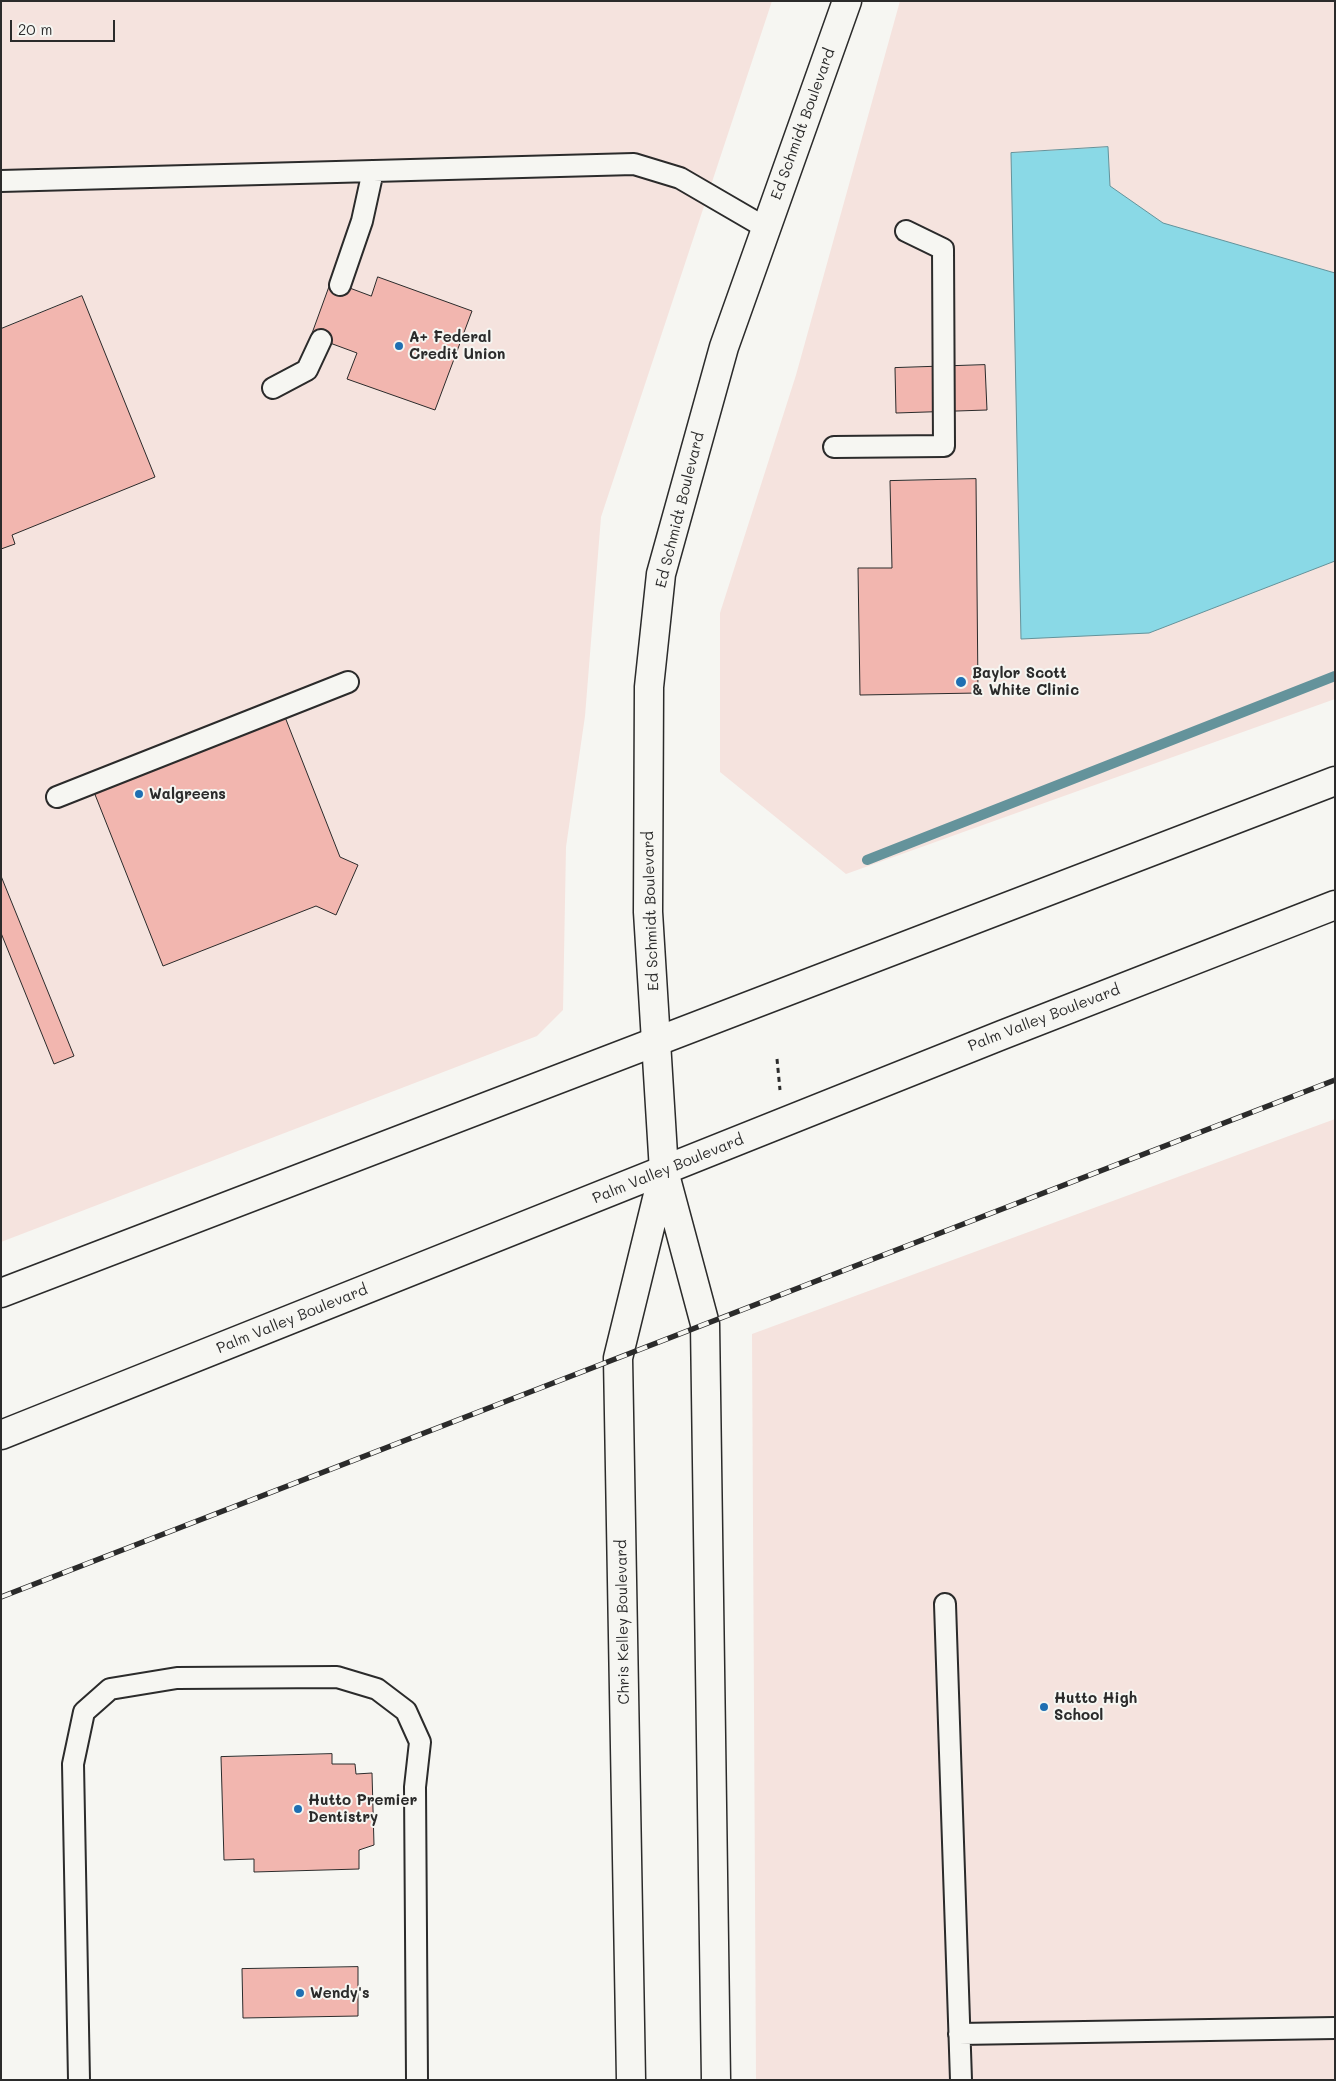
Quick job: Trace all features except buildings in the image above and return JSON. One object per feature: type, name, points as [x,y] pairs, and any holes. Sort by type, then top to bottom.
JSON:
[{"type":"main road","name":"Ed Schmidt Boulevard","points":[[656,1042],[648,912],[649,687],[661,574],[724,347],[847,1]]},
{"type":"main road","points":[[1,1293],[656,1042],[777,993],[1335,781]]},
{"type":"main road","name":"Palm Valley Boulevard","points":[[1,1435],[1002,1034],[1335,905]]},
{"type":"main road","name":"Chris Kelley Boulevard","points":[[656,1042],[664,1170],[705,1324],[716,2080]]},
{"type":"main road","name":"Chris Kelley Boulevard","points":[[631,2080],[618,1358],[664,1170]]},
{"type":"lane","points":[[1,181],[634,164],[680,178],[766,228]]},
{"type":"lane","points":[[340,285],[362,221],[373,171]]},
{"type":"lane","points":[[834,447],[944,446],[943,249],[906,231]]},
{"type":"lane","points":[[272,388],[308,370],[320,340]]},
{"type":"lane","points":[[57,797],[348,682]]},
{"type":"lane","points":[[945,1604],[961,2080]]},
{"type":"lane","points":[[79,2080],[73,1764],[84,1712],[110,1689],[177,1678],[327,1677],[336,1677],[377,1689],[406,1711],[420,1742],[414,1787],[417,2080]]},
{"type":"lane","points":[[959,2034],[1335,2028]]},
{"type":"path","points":[[776,1059],[780,1091]]},
{"type":"shaded area","points":[[1,1],[772,1],[601,517],[585,716],[566,847],[563,1010],[537,1036],[1,1242]]},
{"type":"shaded area","points":[[900,1],[1335,1],[1335,699],[846,874],[720,772],[720,613],[796,375]]},
{"type":"shaded area","name":"Hutto High School","points":[[1335,1119],[1335,2080],[756,2080],[752,1334]]},
{"type":"water","points":[[1108,147],[1110,186],[1163,223],[1335,273],[1335,561],[1149,633],[1021,639],[1011,153]]},
{"type":"waterway","points":[[867,860],[1335,676]]},
{"type":"railway","points":[[1,1597],[1335,1080]]},
{"type":"place","name":"A+ Federal Credit Union","points":[[399,346]]},
{"type":"place","name":"Baylor Scott & White Clinic","points":[[961,682]]},
{"type":"place","name":"Walgreens","points":[[139,794]]},
{"type":"place","name":"Hutto High School","points":[[1044,1707]]},
{"type":"place","name":"Hutto Premier Dentistry","points":[[298,1809]]},
{"type":"place","name":"Wendy's","points":[[300,1993]]}]
